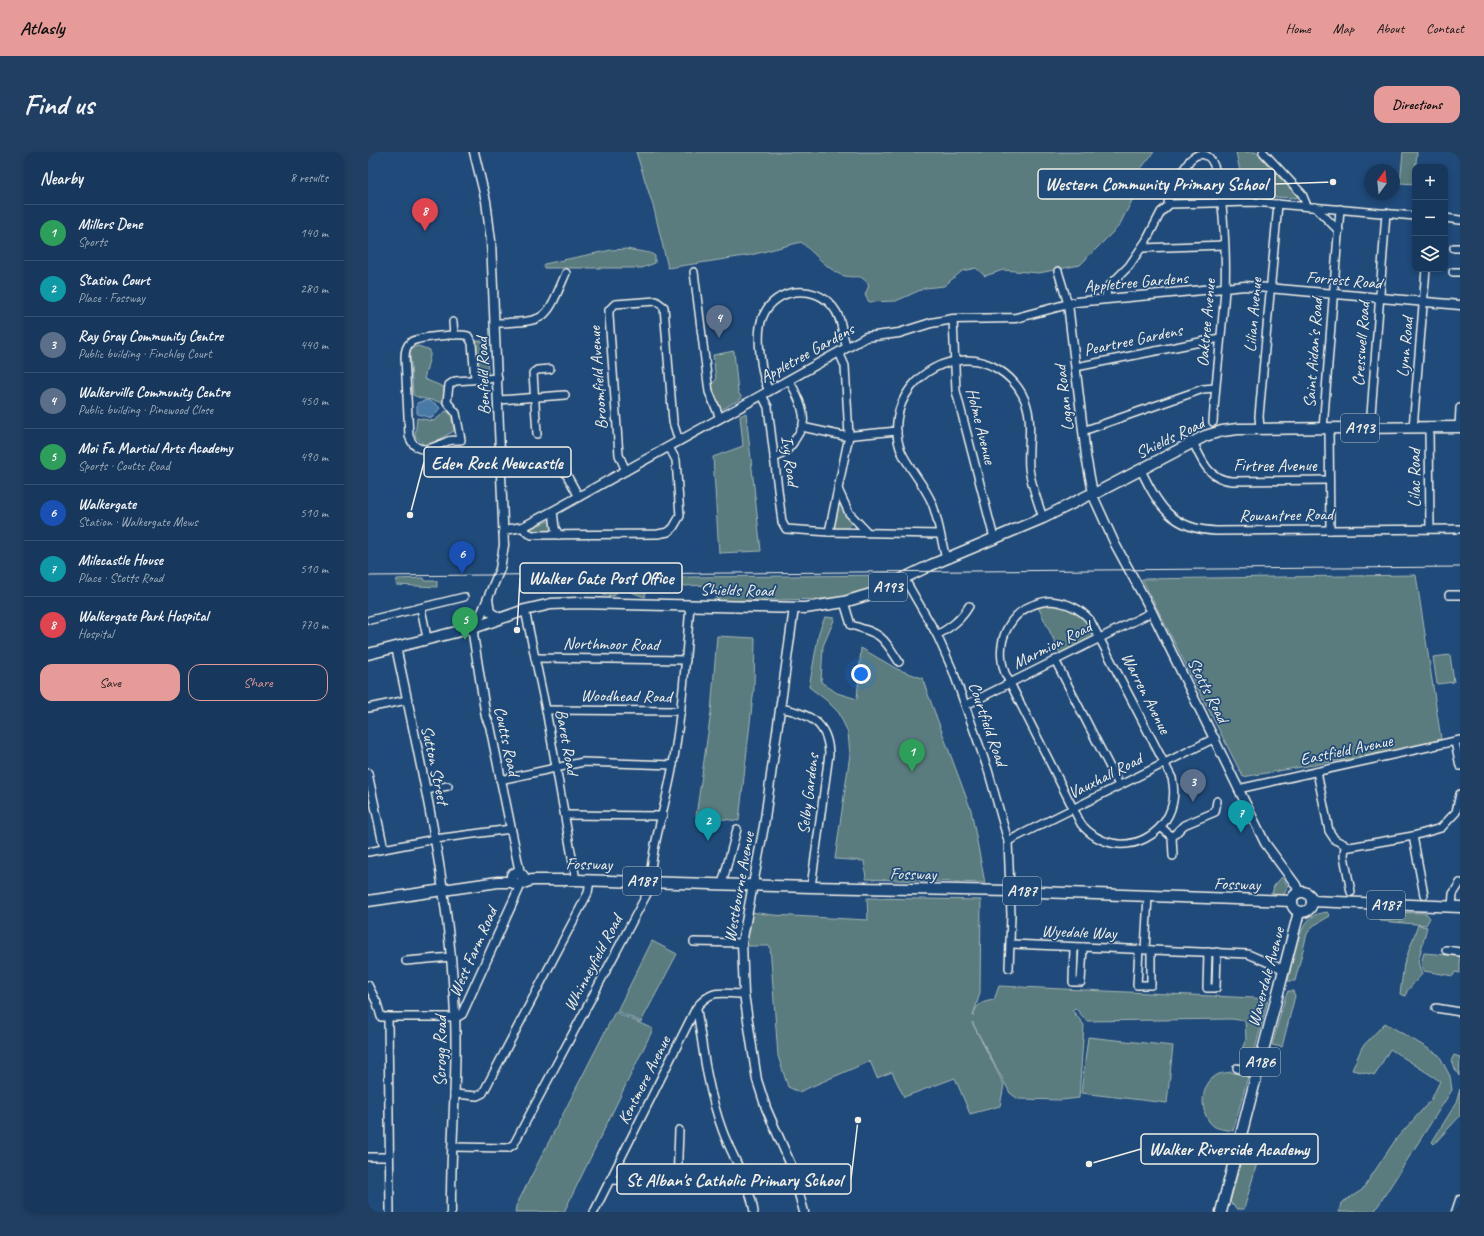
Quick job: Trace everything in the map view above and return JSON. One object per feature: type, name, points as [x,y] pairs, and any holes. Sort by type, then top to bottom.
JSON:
[{"type":"main road","name":"A193","points":[[1260,429],[1459,427]]},
{"type":"main road","name":"Shields Road","points":[[368,654],[551,604],[577,603],[794,608],[816,607],[844,602],[871,594],[946,559],[1043,518],[1141,470],[1193,442],[1222,431],[1260,429]]},
{"type":"main road","name":"Fossway","points":[[368,901],[498,882],[517,877],[532,880],[649,881],[1148,896],[1296,897]]},
{"type":"main road","name":"A187","points":[[1296,897],[1308,894],[1312,901],[1456,907]]},
{"type":"main road","points":[[1296,897],[1294,909],[1299,912],[1309,910],[1312,901]]},
{"type":"main road","name":"Waverdale Avenue","points":[[1220,1212],[1285,970],[1299,912]]},
{"type":"street","name":"Benfield Road","points":[[474,152],[490,226],[496,323],[504,530],[502,564],[476,625]]},
{"type":"street","points":[[1262,152],[1302,194],[1311,207],[1339,231]]},
{"type":"street","name":"Oaktree Avenue","points":[[1168,205],[1168,195],[1171,188],[1190,160],[1194,156],[1202,155],[1210,158],[1214,163],[1222,202],[1225,288],[1213,422]]},
{"type":"street","points":[[1106,299],[1106,290],[1108,286],[1126,270],[1142,248],[1158,216],[1168,205],[1175,203],[1222,202],[1278,204],[1412,216]]},
{"type":"street","name":"Lilian Avenue","points":[[1260,429],[1259,416],[1278,204]]},
{"type":"street","name":"Saint Aidan's Road","points":[[1330,530],[1326,428],[1333,294],[1340,209]]},
{"type":"street","name":"Cresswell Road","points":[[1370,428],[1386,213]]},
{"type":"street","points":[[1448,218],[1460,220]]},
{"type":"street","points":[[1142,248],[1224,245]]},
{"type":"street","points":[[1058,271],[1068,304]]},
{"type":"street","points":[[694,272],[709,392],[720,418]]},
{"type":"street","name":"Lynn Road","points":[[1413,428],[1426,272]]},
{"type":"street","points":[[496,323],[533,321],[542,317],[550,308],[566,278]]},
{"type":"street","name":"Forrest Road","points":[[1225,288],[1249,286],[1460,306]]},
{"type":"street","name":"Appletree Gardens","points":[[504,530],[523,527],[866,337],[899,333],[931,323],[953,319],[1016,318],[1068,304],[1225,288]]},
{"type":"street","name":"Ivy Road","points":[[829,532],[789,530],[784,527],[782,522],[759,329],[762,317],[767,309],[779,297],[788,293],[813,293],[824,298],[833,306],[838,315],[847,347]]},
{"type":"street","name":"Broomfield Avenue","points":[[626,471],[619,455],[609,316],[610,310],[615,304],[656,301],[664,307],[673,422],[680,441]]},
{"type":"street","name":"Logan Road","points":[[1068,304],[1083,431],[1093,493]]},
{"type":"street","points":[[700,318],[708,318]]},
{"type":"street","name":"Holme Avenue","points":[[953,319],[953,361],[958,405],[994,538]]},
{"type":"street","points":[[453,322],[454,335]]},
{"type":"street","points":[[475,379],[471,339],[466,335],[454,335],[417,340],[410,343],[406,349],[405,374],[409,403],[409,434],[412,442],[420,448],[427,450],[449,441],[461,440],[456,414],[447,402],[450,383],[455,381],[498,378]]},
{"type":"street","name":"Peartree Gardens","points":[[1076,367],[1220,338]]},
{"type":"street","points":[[839,352],[844,366],[849,436],[829,532],[940,534]]},
{"type":"street","points":[[946,559],[931,502],[921,482],[903,454],[897,431],[901,406],[912,385],[929,370],[953,361],[972,360],[988,365],[1008,376],[1022,395],[1030,422],[1030,476],[1043,518]]},
{"type":"street","points":[[537,434],[534,397],[534,371],[550,369]]},
{"type":"street","points":[[774,458],[786,452],[802,427],[803,415],[796,392],[789,380]]},
{"type":"street","points":[[1083,431],[1203,389],[1215,388]]},
{"type":"street","points":[[499,400],[565,395]]},
{"type":"street","points":[[1459,427],[1460,408]]},
{"type":"street","points":[[802,427],[849,436],[897,431]]},
{"type":"street","name":"Lilac Road","points":[[1429,428],[1430,528]]},
{"type":"street","name":"Firtree Avenue","points":[[1193,442],[1207,470],[1222,479],[1232,481],[1329,480]]},
{"type":"street","points":[[523,527],[530,535],[661,533],[673,528],[678,522],[680,514],[676,460],[669,447]]},
{"type":"street","points":[[559,461],[579,496]]},
{"type":"street","name":"Rowantree Road","points":[[1141,470],[1162,508],[1178,522],[1206,530],[1460,529]]},
{"type":"street","points":[[838,489],[849,513],[867,532]]},
{"type":"street","name":"Stotts Road","points":[[1093,493],[1115,544],[1152,612],[1215,738],[1264,843],[1296,885],[1296,897]]},
{"type":"street","points":[[553,511],[555,528],[559,535]]},
{"type":"street","name":"Courtfield Road","points":[[904,578],[937,635],[966,705],[988,770],[1008,841],[1010,891]]},
{"type":"street","points":[[1449,595],[1460,595]]},
{"type":"street","points":[[370,620],[464,597]]},
{"type":"street","points":[[488,598],[490,612],[500,618]]},
{"type":"street","name":"Warren Avenue","points":[[1056,601],[1075,607],[1090,620],[1172,778],[1174,792],[1170,813],[1161,827],[1150,837],[1139,842],[1120,844],[1101,840],[1085,830],[1072,809],[1009,683],[1001,658],[1003,637],[1013,618],[1031,605],[1042,602],[1056,601]]},
{"type":"street","points":[[844,602],[851,625],[876,633],[885,640],[899,662]]},
{"type":"street","name":"Whinneyfield Road","points":[[453,1147],[508,1148],[514,1144],[649,890],[650,867],[673,765],[681,711],[690,605]]},
{"type":"street","points":[[937,635],[954,625],[963,616],[969,606]]},
{"type":"street","points":[[421,608],[427,638]]},
{"type":"street","name":"Westbourne Avenue","points":[[794,608],[764,826],[742,943],[744,994],[750,1041],[760,1093],[791,1165],[804,1212]]},
{"type":"street","name":"Baret Road","points":[[525,610],[546,710],[576,880]]},
{"type":"street","name":"Marmion Road","points":[[966,705],[1152,612]]},
{"type":"street","name":"Coutts Road","points":[[476,625],[473,634],[474,645],[486,717],[490,726],[510,829],[517,877]]},
{"type":"street","name":"Sutton Street","points":[[396,647],[426,790],[444,890]]},
{"type":"street","name":"Northmoor Road","points":[[535,658],[686,660]]},
{"type":"street","points":[[1055,660],[1119,785]]},
{"type":"street","points":[[368,708],[407,700]]},
{"type":"street","name":"Selby Gardens","points":[[781,708],[806,714],[816,721],[828,743],[828,754],[811,887]]},
{"type":"street","name":"Woodhead Road","points":[[546,710],[681,711]]},
{"type":"street","name":"Vauxhall Road","points":[[1008,841],[1215,738]]},
{"type":"street","points":[[1457,741],[1460,766]]},
{"type":"street","name":"Eastfield Avenue","points":[[1238,789],[1457,741]]},
{"type":"street","points":[[500,780],[583,762],[673,765]]},
{"type":"street","points":[[1317,772],[1329,831],[1336,840],[1345,846],[1356,847],[1436,830],[1448,822],[1456,812],[1460,794]]},
{"type":"street","points":[[368,773],[384,850]]},
{"type":"street","points":[[426,790],[448,786]]},
{"type":"street","points":[[1172,837],[1184,825],[1215,812],[1217,801]]},
{"type":"street","points":[[565,815],[662,816]]},
{"type":"street","points":[[1161,827],[1172,837],[1173,856]]},
{"type":"street","points":[[368,852],[435,839],[510,829]]},
{"type":"street","points":[[722,884],[737,829]]},
{"type":"street","points":[[1413,836],[1424,895]]},
{"type":"street","points":[[1345,846],[1344,856],[1351,892]]},
{"type":"street","name":"West Farm Road","points":[[455,1018],[462,1014],[515,895],[517,877]]},
{"type":"street","points":[[454,1094],[478,1096],[483,1093],[588,894],[590,880]]},
{"type":"street","points":[[1456,907],[1453,894],[1460,883]]},
{"type":"street","name":"Scrogg Road","points":[[444,890],[451,957],[455,1018],[451,1212]]},
{"type":"street","points":[[1009,968],[1011,944],[1010,891]]},
{"type":"street","points":[[1145,950],[1148,896]]},
{"type":"street","points":[[694,942],[742,943]]},
{"type":"street","name":"Wyedale Way","points":[[1011,944],[1248,954],[1285,970]]},
{"type":"street","points":[[1074,947],[1073,982],[1081,982],[1083,947]]},
{"type":"street","points":[[1446,950],[1460,952]]},
{"type":"street","points":[[1208,952],[1207,988],[1216,988],[1217,952]]},
{"type":"street","points":[[406,961],[451,957]]},
{"type":"street","points":[[368,985],[377,1003],[381,1017],[455,1018]]},
{"type":"street","name":"Kentmere Avenue","points":[[594,1212],[696,1008],[705,997],[712,994],[744,994]]},
{"type":"street","points":[[696,1008],[712,1100],[723,1133],[745,1184],[754,1212]]},
{"type":"street","points":[[1436,1008],[1460,1012]]},
{"type":"street","points":[[388,1018],[390,1212]]},
{"type":"street","points":[[1237,1068],[1256,1075]]},
{"type":"street","points":[[677,1183],[679,1130]]},
{"type":"street","points":[[368,1157],[390,1157]]},
{"type":"street","points":[[610,1180],[745,1184]]},
{"type":"street","points":[[1456,1212],[1460,1200]]},
{"type":"green space","points":[[636,152],[1154,152],[1139,171],[1147,171],[1119,226],[1080,265],[1039,273],[1003,270],[985,276],[976,268],[962,271],[944,286],[925,288],[896,301],[869,302],[865,295],[869,285],[866,281],[860,277],[849,277],[834,271],[801,242],[751,255],[668,268],[654,209]]},
{"type":"green space","points":[[1236,152],[1256,152],[1297,196],[1297,198],[1245,196]]},
{"type":"green space","points":[[1403,152],[1417,152],[1416,164],[1412,164],[1412,184],[1400,183]]},
{"type":"green space","points":[[626,249],[650,253],[655,256],[655,263],[642,268],[544,268],[544,264],[611,250]]},
{"type":"green space","points":[[475,341],[486,341],[488,373],[477,374]]},
{"type":"green space","points":[[418,346],[430,350],[430,356],[424,379],[444,387],[443,403],[413,395],[410,352],[414,347]]},
{"type":"green space","points":[[734,351],[738,392],[742,398],[721,410],[715,400],[712,384],[716,380],[713,355]]},
{"type":"green space","points":[[446,411],[451,414],[454,431],[426,447],[415,436],[417,418],[434,421]]},
{"type":"green space","points":[[746,413],[761,551],[719,553],[713,457],[743,446],[740,416]]},
{"type":"green space","points":[[840,503],[852,523],[847,530],[837,530],[833,526],[837,504]]},
{"type":"green space","points":[[550,521],[551,533],[530,531],[530,529]]},
{"type":"green space","points":[[901,575],[858,594],[828,599],[717,601],[715,585],[646,587],[645,597],[620,588],[614,596],[603,595],[601,583],[588,578]]},
{"type":"green space","points":[[1416,575],[1441,739],[1401,750],[1243,777],[1142,579]]},
{"type":"green space","points":[[424,578],[425,581],[437,581],[437,587],[396,585],[397,579]]},
{"type":"green space","points":[[1050,604],[1072,610],[1086,618],[1093,630],[1093,637],[1061,655],[1038,607]]},
{"type":"green space","points":[[825,617],[835,618],[823,646],[821,682],[837,693],[857,699],[861,648],[897,669],[922,678],[971,810],[985,883],[866,879],[864,861],[835,859],[850,754],[848,733],[839,713],[826,700],[809,687],[819,632]]},
{"type":"green space","points":[[717,636],[755,638],[754,688],[739,821],[696,816],[711,712]]},
{"type":"green space","points":[[1450,655],[1454,682],[1437,684],[1433,657]]},
{"type":"green space","points":[[1282,877],[1288,886],[1284,895],[1272,894],[1274,886]]},
{"type":"green space","points":[[867,898],[981,900],[980,993],[974,1012],[980,1004],[994,1000],[999,986],[1254,998],[1268,1000],[1254,1053],[1242,1049],[1246,1039],[1245,1021],[1232,1019],[1087,1021],[1075,1008],[1072,1010],[1084,1025],[1079,1098],[1062,1100],[1018,1099],[1010,1093],[972,1022],[1004,1085],[1000,1106],[970,1114],[955,1078],[904,1097],[892,1072],[877,1078],[870,1061],[799,1092],[788,1087],[778,1056],[770,946],[747,946],[751,912],[773,915],[868,920]]},
{"type":"green space","points":[[1327,912],[1330,916],[1313,926],[1307,934],[1295,981],[1288,981],[1294,954],[1304,926],[1309,919],[1315,915]]},
{"type":"green space","points":[[1380,912],[1426,913],[1430,918],[1426,925],[1380,921],[1378,916]]},
{"type":"green space","points":[[1418,925],[1427,927],[1418,962],[1422,974],[1407,991],[1406,996],[1400,994],[1404,964]]},
{"type":"green space","points":[[652,941],[677,954],[641,1022],[617,1011]]},
{"type":"green space","points":[[1424,953],[1460,956],[1460,973],[1455,972],[1453,976],[1424,971],[1421,963]]},
{"type":"green space","points":[[1288,991],[1293,991],[1295,996],[1282,1047],[1272,1045],[1285,998]]},
{"type":"green space","points":[[615,1012],[653,1029],[564,1212],[515,1212],[516,1206]]},
{"type":"green space","points":[[1385,1023],[1439,1055],[1450,1076],[1452,1090],[1374,1212],[1339,1212],[1341,1203],[1362,1190],[1396,1139],[1431,1100],[1440,1081],[1390,1049],[1375,1075],[1352,1070],[1362,1047]]},
{"type":"green space","points":[[1088,1037],[1173,1046],[1167,1103],[1081,1093]]},
{"type":"green space","points":[[1454,1055],[1460,1057],[1459,1076],[1451,1061]]},
{"type":"green space","points":[[1231,1072],[1248,1077],[1233,1131],[1217,1128],[1209,1122],[1204,1108],[1203,1099],[1204,1091],[1212,1078],[1219,1074]]},
{"type":"green space","points":[[1460,1089],[1460,1116],[1434,1144],[1432,1142],[1456,1103]]},
{"type":"green space","points":[[1247,1138],[1258,1140],[1261,1149],[1244,1209],[1237,1209],[1230,1202]]},
{"type":"water","points":[[427,400],[436,404],[440,408],[432,418],[417,414],[417,403]]},
{"type":"tram line","points":[[368,576],[1460,567]]},
{"type":"place","name":"Western Community Primary School","points":[[1333,182]]},
{"type":"place","name":"Walkergate Park Hospital","points":[[425,231]]},
{"type":"place","name":"Walkerville Community Centre","points":[[719,338]]},
{"type":"place","name":"Eden Rock Newcastle","points":[[410,515]]},
{"type":"place","name":"Walkergate","points":[[462,574]]},
{"type":"place","name":"Walker Gate Post Office","points":[[517,630]]},
{"type":"place","name":"Moi Fa Martial Arts Academy","points":[[465,640]]},
{"type":"place","name":"Millers Dene","points":[[912,772]]},
{"type":"place","name":"Ray Gray Community Centre","points":[[1193,802]]},
{"type":"place","name":"Milecastle House","points":[[1241,833]]},
{"type":"place","name":"Station Court","points":[[708,841]]},
{"type":"place","name":"St Alban's Catholic Primary School","points":[[858,1120]]},
{"type":"place","name":"Walker Riverside Academy","points":[[1089,1164]]}]
